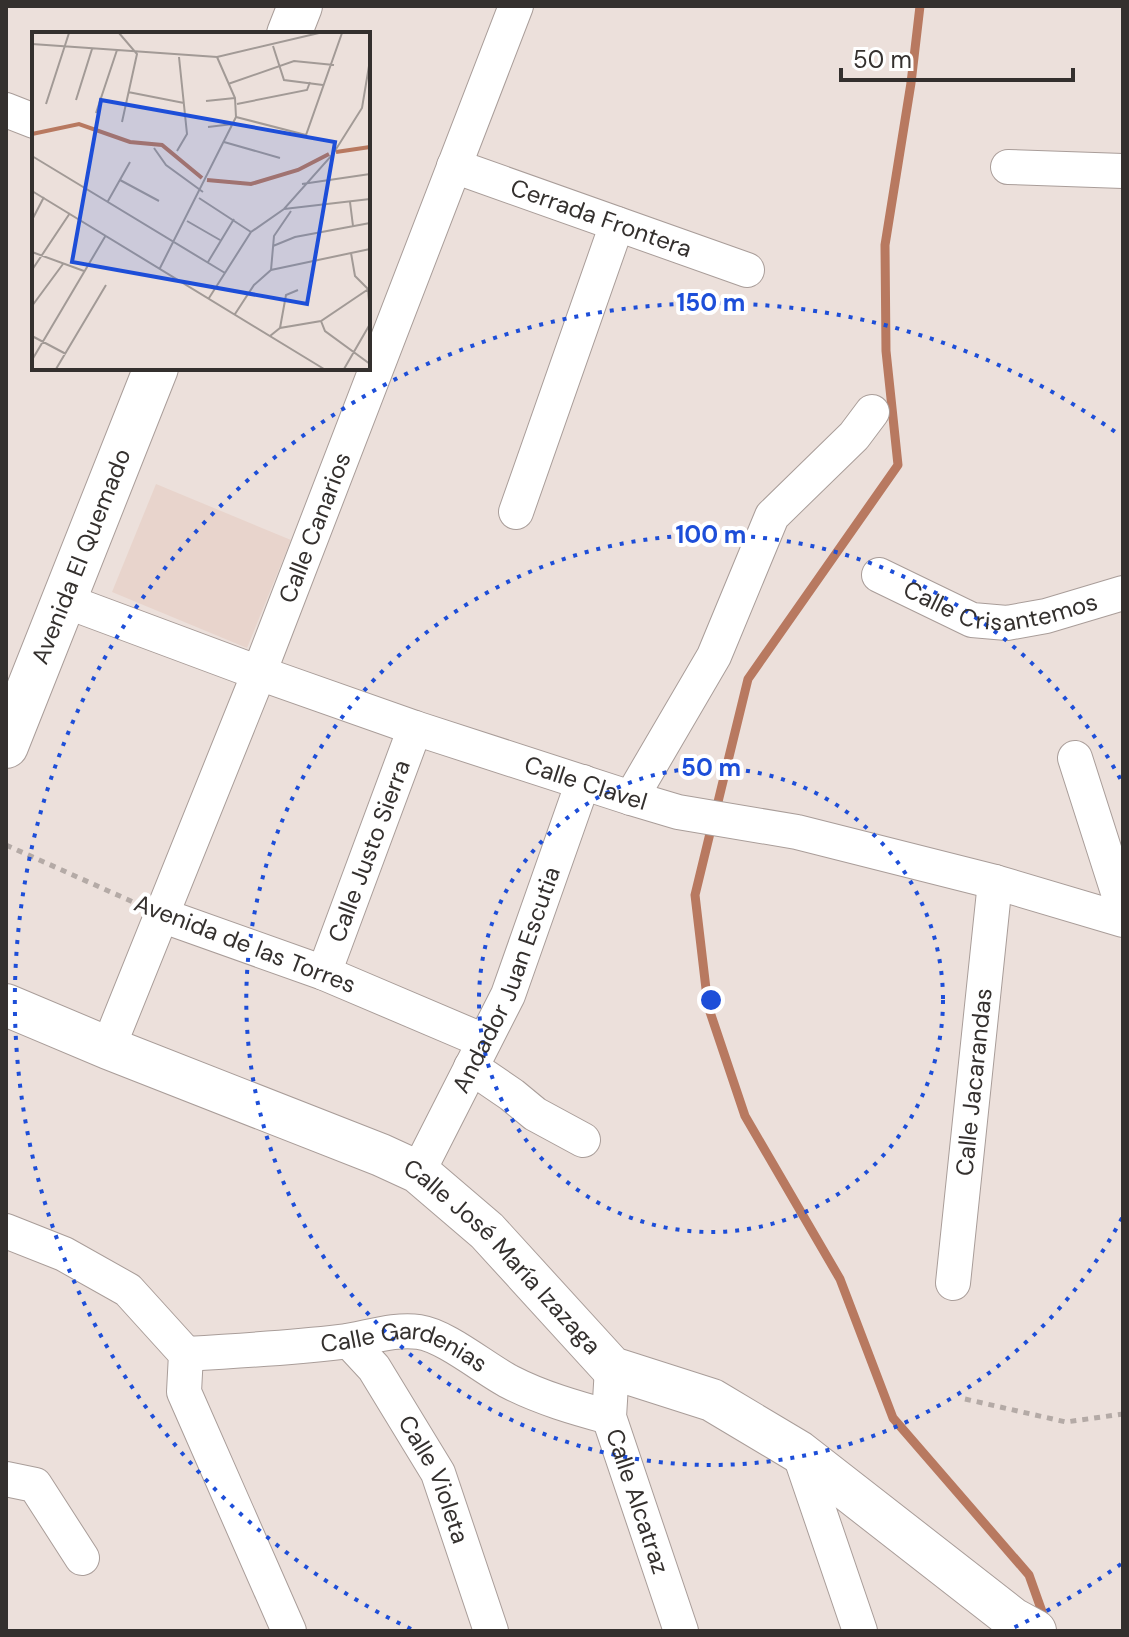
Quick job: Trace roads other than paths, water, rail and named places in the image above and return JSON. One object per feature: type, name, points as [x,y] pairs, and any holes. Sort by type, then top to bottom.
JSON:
[{"type":"main road","points":[[290,32],[300,6]]},
{"type":"main road","name":"Avenida El Quemado","points":[[6,746],[155,370]]},
{"type":"street","name":"Calle Canarios","points":[[108,1048],[259,673],[516,6]]},
{"type":"street","points":[[6,110],[32,120]]},
{"type":"street","name":"Cerrada Frontera","points":[[454,166],[747,270]]},
{"type":"street","points":[[1008,167],[1123,171]]},
{"type":"street","points":[[516,512],[617,224]]},
{"type":"street","points":[[631,798],[714,656],[772,516],[854,436],[872,412]]},
{"type":"street","name":"Calle Crisantemos","points":[[879,575],[972,620],[1007,623],[1046,616],[1123,593]]},
{"type":"street","name":"Calle Clavel","points":[[63,600],[415,728],[631,798],[678,812],[797,832],[995,882],[1123,920]]},
{"type":"street","name":"Calle Justo Sierra","points":[[324,973],[415,728]]},
{"type":"street","points":[[1075,758],[1123,908]]},
{"type":"street","name":"Andador Juan Escutia","points":[[418,1172],[508,995],[583,782]]},
{"type":"street","name":"Calle Jacarandas","points":[[953,1283],[995,882]]},
{"type":"street","name":"Avenida de las Torres","points":[[161,915],[324,973],[477,1054],[512,1095],[535,1114],[583,1140]]},
{"type":"street","name":"Calle José María Izazaga","points":[[6,1005],[418,1172],[487,1231],[612,1368],[712,1400],[799,1452],[1013,1619],[1035,1631]]},
{"type":"street","points":[[6,1231],[64,1254],[128,1290],[186,1354],[184,1392],[289,1631]]},
{"type":"street","name":"Calle Gardenias","points":[[186,1354],[288,1348],[420,1332],[450,1345],[511,1383],[565,1405],[609,1417]]},
{"type":"street","name":"Calle Violeta","points":[[349,1341],[374,1368],[438,1473],[491,1631]]},
{"type":"street","name":"Calle Alcatraz","points":[[612,1368],[609,1417],[681,1631]]},
{"type":"street","points":[[799,1452],[860,1631]]},
{"type":"street","points":[[6,1479],[35,1485],[82,1558]]},
{"type":"waterway","points":[[716,810],[748,679],[898,465],[886,351],[885,245],[920,6]]},
{"type":"waterway","points":[[712,825],[695,895],[708,1006],[745,1116],[840,1279],[893,1418],[1029,1575],[1045,1620]]}]
